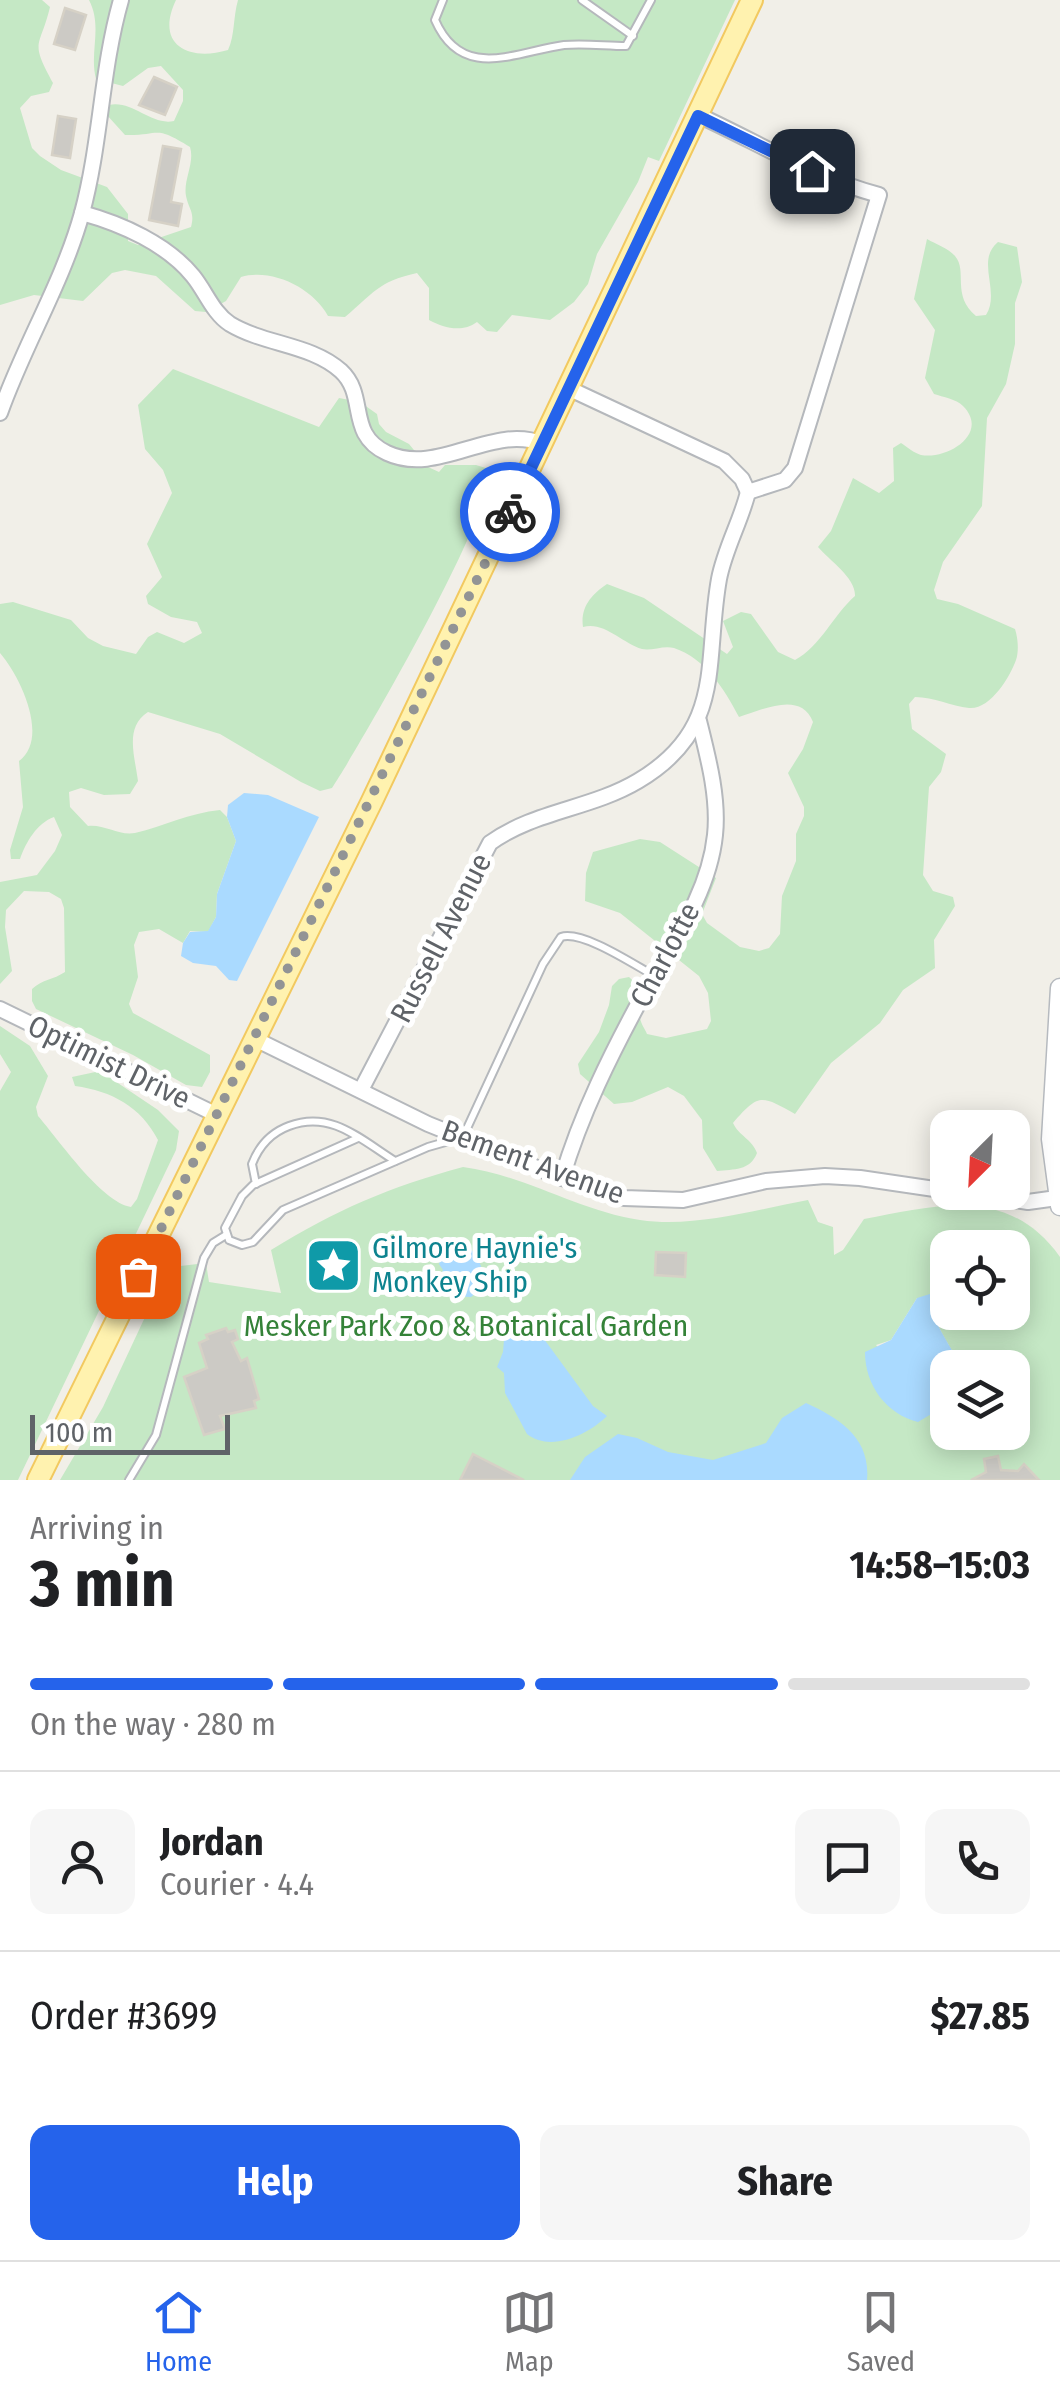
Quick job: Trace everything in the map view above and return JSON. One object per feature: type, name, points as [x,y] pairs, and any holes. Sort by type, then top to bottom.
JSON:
[{"type":"main road","points":[[38,1480],[544,444],[752,0]]},
{"type":"street","points":[[0,413],[59,279],[82,213],[106,64],[122,0]]},
{"type":"street","points":[[570,390],[724,462],[742,479],[748,492],[779,483],[795,468],[880,196],[847,187],[776,156],[698,116]]},
{"type":"street","points":[[82,213],[126,229],[160,248],[184,266],[226,321],[267,341],[318,356],[344,373],[352,384],[363,431],[386,453],[425,458],[520,438],[544,444]]},
{"type":"street","name":"Russell Avenue","points":[[361,1090],[464,886],[490,843],[519,825],[580,806],[637,782],[657,768],[699,721],[712,660],[718,582],[748,492]]},
{"type":"street","name":"Charlotte","points":[[562,1178],[573,1140],[601,1076],[689,913],[711,858],[715,838],[713,791],[699,721]]},
{"type":"street","points":[[1030,1202],[1058,1202],[1051,1138],[1060,988]]},
{"type":"street","name":"Optimist Drive","points":[[0,1009],[217,1116]]},
{"type":"street","name":"Bement Avenue","points":[[256,1039],[463,1138],[605,1194],[643,1200],[683,1200],[766,1181],[826,1176],[930,1188]]},
{"type":"lane","points":[[443,0],[434,20],[442,36],[456,49],[483,60],[566,45],[626,46],[651,0]]},
{"type":"lane","points":[[582,0],[633,36]]},
{"type":"lane","points":[[358,1138],[256,1184],[242,1196],[225,1228],[226,1235],[235,1243],[247,1244],[284,1210],[396,1161],[463,1138],[543,964],[561,937],[572,934],[654,976]]},
{"type":"lane","points":[[256,1184],[252,1164],[256,1153],[276,1132],[315,1118],[330,1122],[396,1161]]},
{"type":"lane","points":[[129,1480],[156,1435],[204,1258],[213,1243],[226,1235]]},
{"type":"green space","points":[[0,0],[42,0],[50,7],[39,51],[53,83],[49,92],[31,96],[20,108],[32,148],[61,170],[107,187],[128,214],[128,241],[138,245],[191,227],[186,190],[190,147],[163,133],[125,135],[106,114],[109,105],[118,104],[158,120],[174,121],[183,101],[183,90],[161,66],[148,68],[123,86],[96,79],[96,30],[89,0],[176,0],[171,15],[172,38],[188,51],[213,53],[228,50],[238,0],[735,0],[659,161],[648,157],[597,254],[588,284],[574,302],[550,320],[512,315],[497,332],[487,331],[477,322],[453,328],[429,320],[429,288],[417,273],[384,285],[345,317],[328,316],[302,289],[266,275],[241,277],[226,301],[206,312],[195,311],[156,276],[125,270],[112,273],[83,301],[34,295],[0,305]]},
{"type":"green space","points":[[927,239],[959,262],[964,300],[976,316],[986,315],[990,306],[991,250],[998,242],[1017,247],[1022,282],[1015,303],[1015,344],[1006,384],[987,418],[982,506],[943,562],[934,590],[937,599],[1015,629],[1017,656],[998,691],[984,704],[969,708],[915,697],[909,704],[912,729],[946,754],[941,772],[929,787],[923,875],[933,891],[953,897],[955,906],[934,940],[935,968],[903,990],[880,1023],[831,1063],[795,1114],[767,1101],[749,1106],[733,1123],[757,1153],[746,1166],[717,1171],[703,1148],[702,1120],[684,1096],[668,1087],[632,1102],[614,1104],[580,1074],[578,1064],[599,1032],[612,986],[619,979],[629,977],[637,986],[640,1018],[647,1034],[666,1038],[707,1029],[711,1021],[708,993],[699,976],[620,913],[585,901],[586,873],[593,852],[640,839],[660,842],[716,878],[702,914],[707,923],[740,947],[759,951],[769,948],[780,934],[782,896],[796,861],[796,834],[804,816],[804,807],[788,773],[813,722],[807,712],[790,705],[739,717],[720,686],[695,659],[674,648],[642,649],[598,627],[583,627],[583,613],[592,597],[607,584],[644,598],[727,654],[733,647],[723,621],[741,612],[751,614],[778,652],[795,660],[812,647],[855,596],[847,576],[818,547],[831,531],[853,478],[879,493],[894,481],[893,448],[901,443],[921,455],[943,453],[962,442],[972,426],[963,406],[934,394],[925,378],[935,330],[914,299]]},
{"type":"green space","points":[[173,369],[319,427],[339,398],[360,402],[377,414],[386,432],[409,444],[428,467],[439,472],[445,465],[489,469],[486,492],[450,576],[397,678],[332,788],[320,791],[220,734],[148,712],[133,734],[138,781],[130,794],[104,795],[81,788],[69,792],[70,807],[88,826],[123,833],[220,810],[227,817],[236,841],[217,894],[216,917],[208,932],[190,931],[183,943],[159,929],[139,932],[134,945],[138,977],[129,1004],[133,1013],[210,1055],[210,1072],[202,1087],[186,1085],[36,1009],[32,989],[65,972],[64,908],[61,899],[49,892],[24,891],[6,910],[12,971],[0,984],[0,882],[37,875],[62,835],[54,817],[33,834],[20,859],[11,859],[23,807],[19,761],[28,751],[32,723],[23,691],[0,653],[0,604],[13,602],[71,620],[88,638],[103,646],[136,654],[148,637],[157,632],[184,643],[202,633],[197,622],[171,617],[148,604],[146,596],[162,577],[147,544],[172,493],[163,470],[145,449],[138,405]]},
{"type":"green space","points":[[0,1026],[30,1046],[48,1076],[36,1107],[38,1116],[94,1182],[119,1203],[131,1207],[137,1199],[158,1140],[143,1118],[124,1102],[75,1086],[72,1077],[100,1071],[158,1110],[179,1131],[176,1150],[18,1480],[0,1480],[0,1091],[11,1072],[0,1054]]},
{"type":"green space","name":"Mesker Park Zoo & Botanical Garden","points":[[463,1167],[640,1220],[682,1222],[724,1217],[808,1200],[818,1222],[833,1227],[834,1255],[843,1250],[864,1219],[930,1208],[995,1210],[1018,1219],[1040,1234],[1060,1257],[1060,1480],[60,1480],[103,1407],[172,1267],[206,1263],[209,1282],[281,1293],[271,1250],[318,1223],[387,1192]],"holes":[[[930,1230],[1030,1230],[1030,1330],[941,1330],[952,1350],[1030,1350],[1030,1450],[930,1450],[930,1409],[876,1345],[891,1340],[917,1298],[930,1298]]]},
{"type":"water","points":[[244,793],[268,795],[319,817],[237,981],[229,980],[216,966],[193,963],[181,956],[190,932],[208,931],[216,917],[217,894],[236,841],[227,817],[228,805]]},
{"type":"water","points":[[449,1238],[468,1246],[480,1264],[481,1289],[471,1297],[444,1296],[436,1286],[443,1270],[439,1264]]},
{"type":"water","points":[[930,1294],[930,1330],[941,1330],[952,1350],[930,1350],[930,1415],[918,1422],[896,1412],[879,1396],[869,1376],[865,1352],[891,1340],[917,1298]]},
{"type":"water","points":[[513,1319],[544,1339],[593,1406],[607,1416],[569,1439],[547,1442],[527,1434],[505,1393],[504,1373],[497,1367],[505,1327]]},
{"type":"water","points":[[806,1403],[841,1423],[858,1441],[867,1465],[867,1480],[570,1480],[585,1457],[618,1434],[668,1452],[713,1460],[766,1443],[782,1418]]},
{"type":"building","points":[[65,8],[86,15],[75,50],[54,44]]},
{"type":"building","points":[[154,77],[177,87],[165,115],[139,105]]},
{"type":"building","points":[[58,116],[76,119],[70,158],[52,155]]},
{"type":"building","points":[[163,146],[181,149],[171,202],[182,204],[178,226],[149,220]]},
{"type":"building","points":[[656,1252],[686,1253],[685,1277],[655,1275]]},
{"type":"building","points":[[226,1328],[228,1332],[235,1330],[238,1339],[232,1342],[241,1361],[247,1358],[259,1399],[254,1401],[256,1408],[220,1416],[225,1429],[204,1435],[184,1377],[207,1368],[199,1343],[208,1339],[206,1335]]},
{"type":"building","points":[[473,1454],[524,1480],[460,1480]]},
{"type":"building","points":[[998,1456],[1001,1470],[1018,1471],[1024,1464],[1039,1480],[971,1480],[986,1472],[984,1459]]},
{"type":"way so far","points":[[138,1276],[510,512]]},
{"type":"place","name":"Gilmore Haynie's Monkey Ship","points":[[333,1265]]},
{"type":"route","points":[[510,512],[698,116],[812,171]]}]
